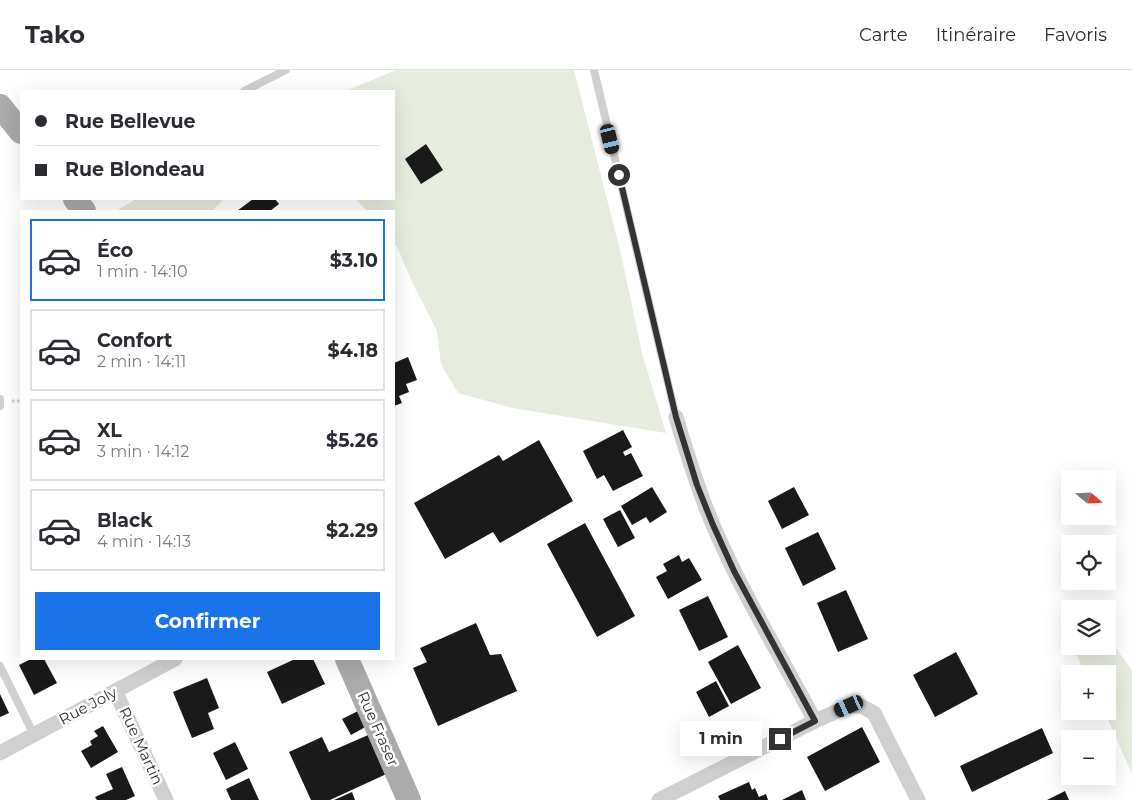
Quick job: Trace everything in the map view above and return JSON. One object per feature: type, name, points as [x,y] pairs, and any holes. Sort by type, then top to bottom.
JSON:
[{"type":"main road","points":[[0,106],[20,131]]},
{"type":"main road","points":[[75,200],[83,210]]},
{"type":"main road","name":"Rue Fraser","points":[[347,660],[409,800]]},
{"type":"street","points":[[676,417],[697,485],[734,571],[815,721]]},
{"type":"street","name":"Rue Joly","points":[[0,753],[173,660]]},
{"type":"street","name":"Rue Martin","points":[[115,691],[166,800]]},
{"type":"street","points":[[659,800],[815,721],[849,706],[861,706],[874,713],[918,800]]},
{"type":"lane","points":[[246,90],[286,70]]},
{"type":"lane","points":[[594,70],[676,417]]},
{"type":"lane","points":[[0,399],[0,406]]},
{"type":"lane","points":[[0,666],[34,735]]},
{"type":"shaded area","points":[[396,70],[574,70],[621,254],[642,353],[666,433],[513,408],[458,393],[441,364],[437,331],[395,244],[395,210],[366,210],[357,200],[395,200],[395,90],[348,90]]},
{"type":"shaded area","points":[[134,200],[223,200],[213,210],[118,210]]},
{"type":"shaded area","points":[[1116,648],[1132,671],[1132,774],[1116,738],[1116,730],[1112,730],[1108,720],[1116,720],[1116,665],[1082,665],[1077,656],[1116,655]]},
{"type":"building","points":[[426,144],[443,170],[421,184],[405,159]]},
{"type":"building","points":[[252,200],[276,200],[279,204],[271,210],[238,210]]},
{"type":"building","points":[[408,357],[417,380],[406,384],[409,392],[399,396],[402,403],[395,406],[395,363]]},
{"type":"building","points":[[623,430],[632,447],[623,452],[625,456],[631,453],[643,476],[613,491],[604,475],[597,479],[583,451]]},
{"type":"building","points":[[539,440],[573,501],[500,543],[493,532],[445,559],[414,503],[499,455],[503,461]]},
{"type":"building","points":[[652,487],[667,512],[650,523],[646,517],[632,525],[621,506]]},
{"type":"building","points":[[794,487],[809,515],[782,529],[768,501]]},
{"type":"building","points":[[620,510],[635,538],[618,547],[603,519]]},
{"type":"building","points":[[585,523],[635,616],[597,637],[547,544]]},
{"type":"building","points":[[818,532],[836,569],[803,586],[785,548]]},
{"type":"building","points":[[679,555],[682,562],[689,558],[702,580],[668,599],[656,577],[667,571],[663,564]]},
{"type":"building","points":[[846,590],[868,639],[838,652],[817,603]]},
{"type":"building","points":[[708,596],[728,637],[699,651],[679,610]]},
{"type":"building","points":[[476,623],[490,655],[501,654],[517,691],[438,726],[413,668],[427,662],[420,648]]},
{"type":"building","points":[[738,645],[761,688],[731,704],[708,662]]},
{"type":"building","points":[[956,652],[978,694],[935,717],[913,675]]},
{"type":"building","points":[[29,660],[45,660],[57,683],[34,695],[19,665]]},
{"type":"building","points":[[293,660],[313,660],[325,684],[282,704],[267,672]]},
{"type":"building","points":[[207,678],[219,708],[208,713],[214,729],[192,738],[173,692]]},
{"type":"building","points":[[716,681],[729,706],[709,717],[696,692]]},
{"type":"building","points":[[0,694],[9,713],[0,717]]},
{"type":"building","points":[[360,710],[369,725],[351,735],[342,719]]},
{"type":"building","points":[[103,726],[118,752],[91,768],[81,751],[92,745],[90,741],[98,736],[94,731]]},
{"type":"building","points":[[862,727],[880,762],[825,791],[807,757]]},
{"type":"building","points":[[1042,728],[1053,753],[972,792],[960,766]]},
{"type":"building","points":[[375,732],[393,771],[330,800],[311,800],[289,752],[322,737],[329,752]]},
{"type":"building","points":[[235,742],[248,769],[226,780],[213,753]]},
{"type":"building","points":[[122,767],[135,796],[126,800],[97,800],[95,797],[113,789],[106,774]]},
{"type":"building","points":[[249,778],[259,800],[231,800],[226,789]]},
{"type":"building","points":[[749,782],[752,790],[755,788],[759,797],[766,794],[768,800],[720,800],[718,796]]},
{"type":"building","points":[[802,790],[806,800],[782,800]]},
{"type":"building","points":[[1065,791],[1069,800],[1047,800]]},
{"type":"building","points":[[352,792],[355,800],[334,800]]},
{"type":"route","points":[[619,175],[676,417],[697,485],[734,571],[815,721],[780,739]]}]
